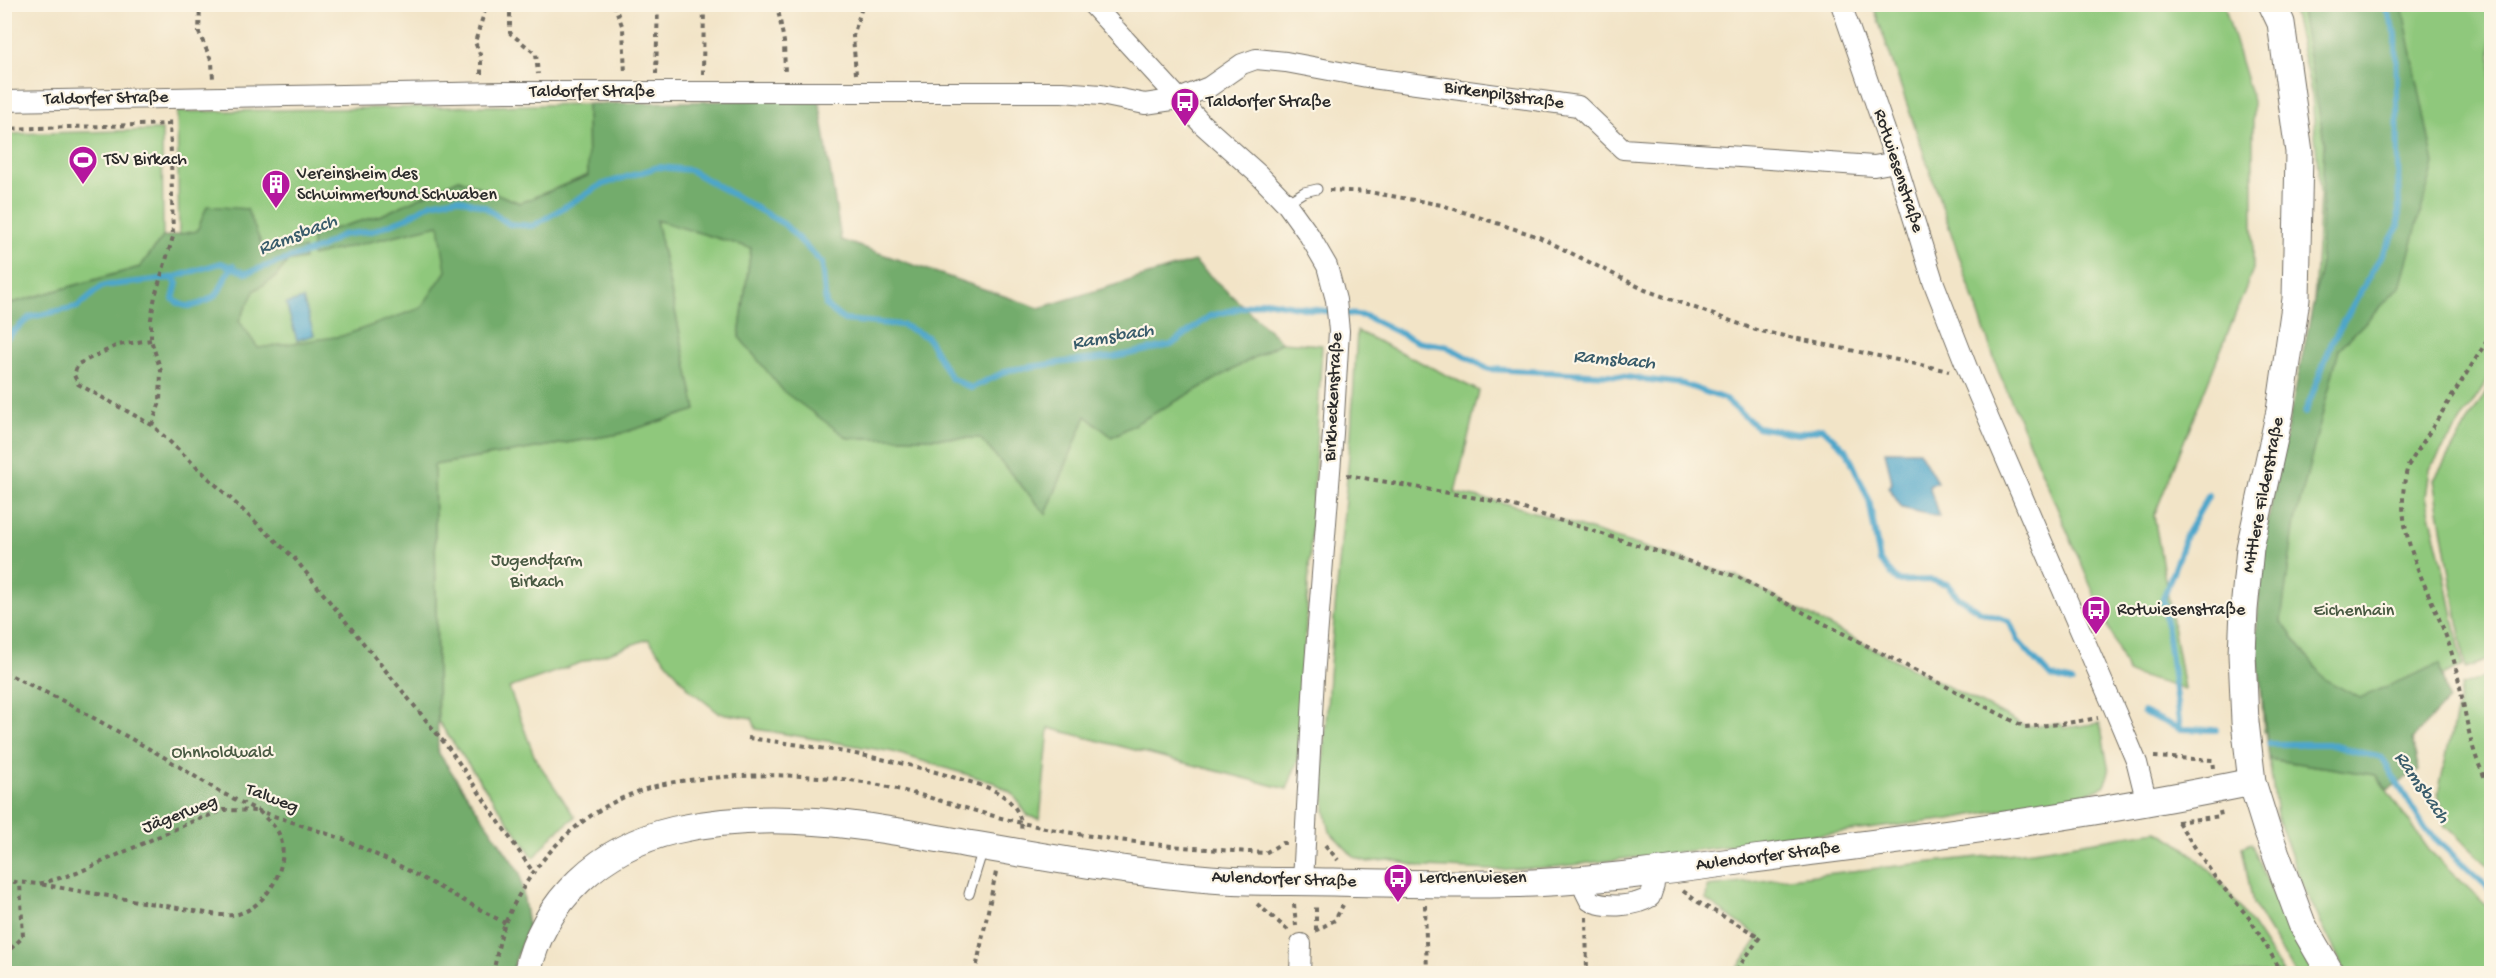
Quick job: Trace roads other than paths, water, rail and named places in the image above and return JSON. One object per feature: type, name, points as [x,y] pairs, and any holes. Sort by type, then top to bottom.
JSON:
[{"type":"main road","name":"Mittlere Filderstraße","points":[[2272,4],[2281,23],[2299,163],[2296,299],[2280,411],[2250,548],[2242,654],[2245,723],[2253,782],[2285,884],[2302,924],[2331,974]]},
{"type":"main road","name":"Aulendorfer Straße","points":[[527,974],[543,928],[569,891],[592,868],[616,851],[642,839],[679,829],[718,824],[756,820],[845,823],[1138,871],[1226,880],[1412,885],[1534,883],[1662,877],[1960,833],[2253,782]]},
{"type":"street","name":"Birkheckenstraße","points":[[1092,4],[1202,124],[1258,174],[1286,203],[1309,235],[1327,266],[1336,300],[1339,331],[1314,677],[1303,881]]},
{"type":"street","name":"Rotwiesenstraße","points":[[1841,4],[1896,162],[1933,281],[1971,378],[2137,763],[2159,800]]},
{"type":"street","name":"Birkenpilzstraße","points":[[1179,99],[1209,87],[1242,64],[1256,59],[1372,78],[1578,106],[1623,149],[1874,166],[1896,162]]},
{"type":"street","name":"Taldorfer Straße","points":[[4,101],[480,93],[857,92],[1062,92],[1145,104],[1179,99]]},
{"type":"street","points":[[1585,891],[1590,901],[1601,906],[1640,904],[1650,897],[1662,877]]},
{"type":"street","points":[[1300,974],[1301,944]]},
{"type":"lane","points":[[1286,203],[1304,192],[1317,189]]},
{"type":"lane","points":[[969,894],[984,846]]},
{"type":"water","points":[[303,299],[314,335],[297,340],[286,304]]},
{"type":"water","points":[[1885,451],[1919,451],[1937,482],[1929,486],[1939,517],[1902,508],[1888,487],[1892,482]]},
{"type":"waterway","points":[[2305,413],[2332,342],[2399,225],[2396,35],[2384,4]]},
{"type":"waterway","name":"Ramsbach","points":[[4,340],[30,317],[77,307],[102,286],[171,278],[221,263],[246,273],[320,248],[342,235],[372,231],[406,218],[431,203],[457,198],[485,207],[509,224],[533,226],[601,185],[658,167],[690,170],[784,224],[822,263],[826,306],[844,320],[902,325],[927,337],[951,378],[971,388],[1009,370],[1114,357],[1171,345],[1210,316],[1266,301],[1365,316],[1418,342],[1446,346],[1489,369],[1610,375],[1683,384],[1725,399],[1757,427],[1798,434],[1822,428],[1847,451],[1869,500],[1880,561],[1898,581],[1931,580],[1947,584],[1958,597],[1981,612],[2009,621],[2018,641],[2050,676],[2072,682]]},
{"type":"waterway","name":"Ramsbach","points":[[171,278],[177,283],[173,299],[185,306],[191,306],[214,297],[233,266]]},
{"type":"waterway","points":[[2180,729],[2163,599],[2186,535],[2209,495]]},
{"type":"waterway","name":"Ramsbach","points":[[2143,712],[2180,729],[2216,730]]},
{"type":"waterway","name":"Ramsbach","points":[[2269,744],[2328,744],[2382,758],[2426,830],[2492,891]]},
{"type":"place","name":"Taldorfer Straße","points":[[1185,128]]},
{"type":"place","name":"TSV Birkach","points":[[83,186]]},
{"type":"place","name":"Vereinsheim des Schwimmerbund Schwaben","points":[[276,210]]},
{"type":"place","name":"Rotwiesenstraße","points":[[2096,636]]},
{"type":"place","name":"Lerchenwiesen","points":[[1398,904]]},
{"type":"park label","name":"Jugendfarm Birkach","points":[[537,571]]},
{"type":"park label","name":"Eichenhain","points":[[2354,611]]},
{"type":"park label","name":"Ohnholdwald","points":[[222,753]]}]
